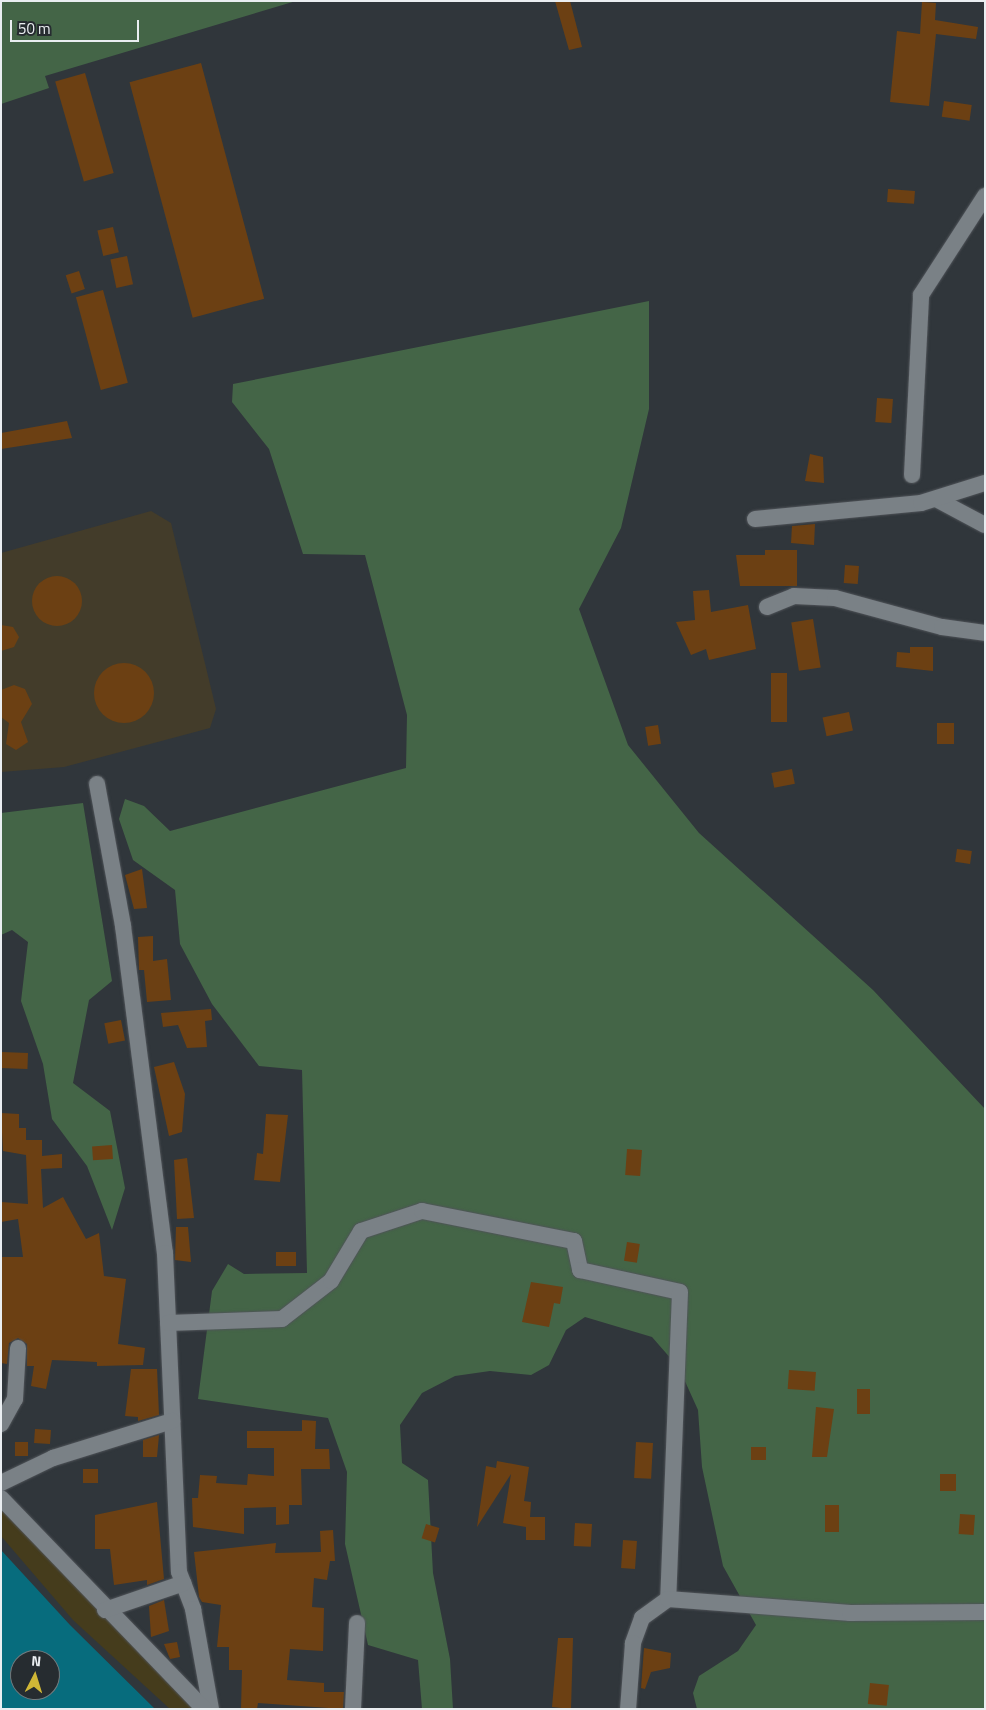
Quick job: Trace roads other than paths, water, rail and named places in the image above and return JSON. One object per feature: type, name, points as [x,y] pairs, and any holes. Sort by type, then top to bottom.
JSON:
[{"type":"street","points":[[912,475],[921,295],[985,196]]},
{"type":"street","points":[[755,519],[936,499],[985,483]]},
{"type":"street","points":[[936,499],[985,525]]},
{"type":"street","points":[[767,607],[794,596],[835,598],[942,627],[985,632]]},
{"type":"street","points":[[97,784],[123,926],[148,1112],[168,1323],[174,1532],[184,1583],[193,1609],[211,1709]]},
{"type":"street","points":[[168,1323],[282,1319],[331,1281],[361,1231],[422,1211],[574,1241],[580,1270],[680,1292],[668,1599]]},
{"type":"street","points":[[1,1424],[15,1399],[18,1348]]},
{"type":"street","points":[[1,1483],[52,1458],[172,1421]]},
{"type":"street","points":[[1,1498],[105,1610],[204,1709]]},
{"type":"street","points":[[105,1610],[184,1583]]},
{"type":"street","points":[[628,1709],[633,1643],[642,1618],[668,1599],[850,1614],[985,1612]]},
{"type":"street","points":[[354,1709],[356,1623]]},
{"type":"water","points":[[1,1550],[70,1625],[155,1709],[1,1709]]}]
